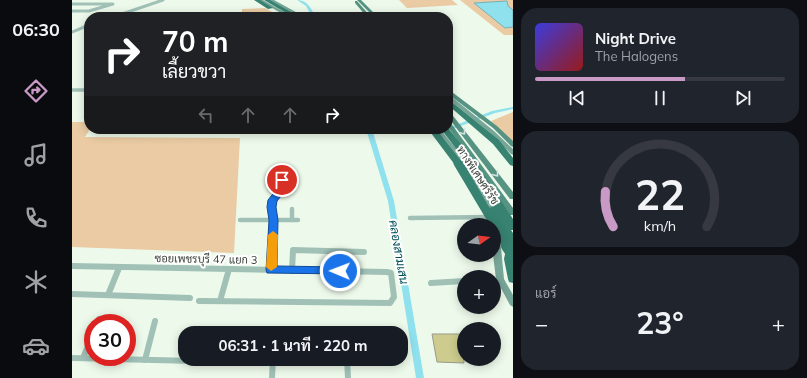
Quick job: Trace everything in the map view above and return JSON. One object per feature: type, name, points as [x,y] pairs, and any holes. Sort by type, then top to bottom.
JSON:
[{"type":"highway","points":[[256,0],[278,12]]},
{"type":"highway","points":[[266,0],[292,12]]},
{"type":"highway","points":[[453,105],[496,142],[513,163]]},
{"type":"highway","name":"ทางพิเศษศรีรัช","points":[[436,134],[458,163],[513,255]]},
{"type":"highway","name":"ทางพิเศษศรีรัช","points":[[444,134],[474,166],[513,227]]},
{"type":"highway","points":[[494,213],[513,239],[509,259],[513,279]]},
{"type":"main road","points":[[260,0],[282,12]]},
{"type":"main road","points":[[272,0],[293,12]]},
{"type":"main road","points":[[351,0],[361,12]]},
{"type":"main road","points":[[354,0],[365,12]]},
{"type":"main road","points":[[359,0],[367,6]]},
{"type":"main road","points":[[364,0],[372,12]]},
{"type":"main road","points":[[364,0],[376,12]]},
{"type":"main road","points":[[453,95],[495,127],[513,145]]},
{"type":"main road","points":[[453,100],[492,132],[513,153]]},
{"type":"main road","points":[[453,118],[513,197]]},
{"type":"main road","points":[[453,130],[513,213]]},
{"type":"main road","points":[[443,134],[494,213],[498,270]]},
{"type":"main road","points":[[501,285],[513,303]]},
{"type":"street","points":[[72,4],[77,0]]},
{"type":"street","points":[[128,12],[163,0]]},
{"type":"street","points":[[72,4],[113,4],[89,11],[72,11]]},
{"type":"street","points":[[72,32],[84,27]]},
{"type":"street","points":[[72,91],[84,91]]},
{"type":"street","points":[[271,270],[273,220],[272,200],[280,191],[282,180]]},
{"type":"street","points":[[240,220],[295,220],[292,209]]},
{"type":"street","points":[[410,218],[494,213]]},
{"type":"street","points":[[292,271],[293,250],[364,252]]},
{"type":"street","name":"ซอยเพชรบุรี 47 แยก 3","points":[[72,266],[387,272],[391,273],[394,297],[390,303],[220,301]]},
{"type":"street","points":[[108,295],[119,268]]},
{"type":"street","points":[[198,301],[220,301],[229,269]]},
{"type":"street","points":[[431,283],[457,281]]},
{"type":"street","points":[[72,294],[190,298]]},
{"type":"street","points":[[145,360],[155,321]]},
{"type":"street","points":[[72,358],[178,360]]},
{"type":"street","points":[[272,366],[272,378]]},
{"type":"street","points":[[347,366],[348,378]]},
{"type":"shaded area","points":[[399,0],[452,0],[458,5],[407,8]]},
{"type":"shaded area","points":[[460,0],[513,0],[513,35],[504,35]]},
{"type":"shaded area","points":[[265,8],[272,12],[242,12],[242,9]]},
{"type":"shaded area","points":[[513,112],[513,142],[491,121]]},
{"type":"shaded area","points":[[72,122],[84,122],[84,134],[87,134],[85,137],[240,138],[234,253],[72,247]]},
{"type":"water","points":[[507,1],[508,6],[513,10],[513,27],[505,28],[474,3]]},
{"type":"building","points":[[432,334],[457,334],[457,363],[437,362]]},
{"type":"waterway","name":"คลองสามเสน","points":[[299,0],[307,5],[311,12]]},
{"type":"waterway","points":[[453,127],[494,112],[513,108]]},
{"type":"waterway","name":"คลองสามเสน","points":[[371,134],[391,201],[420,378]]},
{"type":"slow traffic","points":[[271,267],[273,235]]},
{"type":"route","points":[[282,180],[280,191],[272,200],[273,220],[271,270],[340,271]]}]
